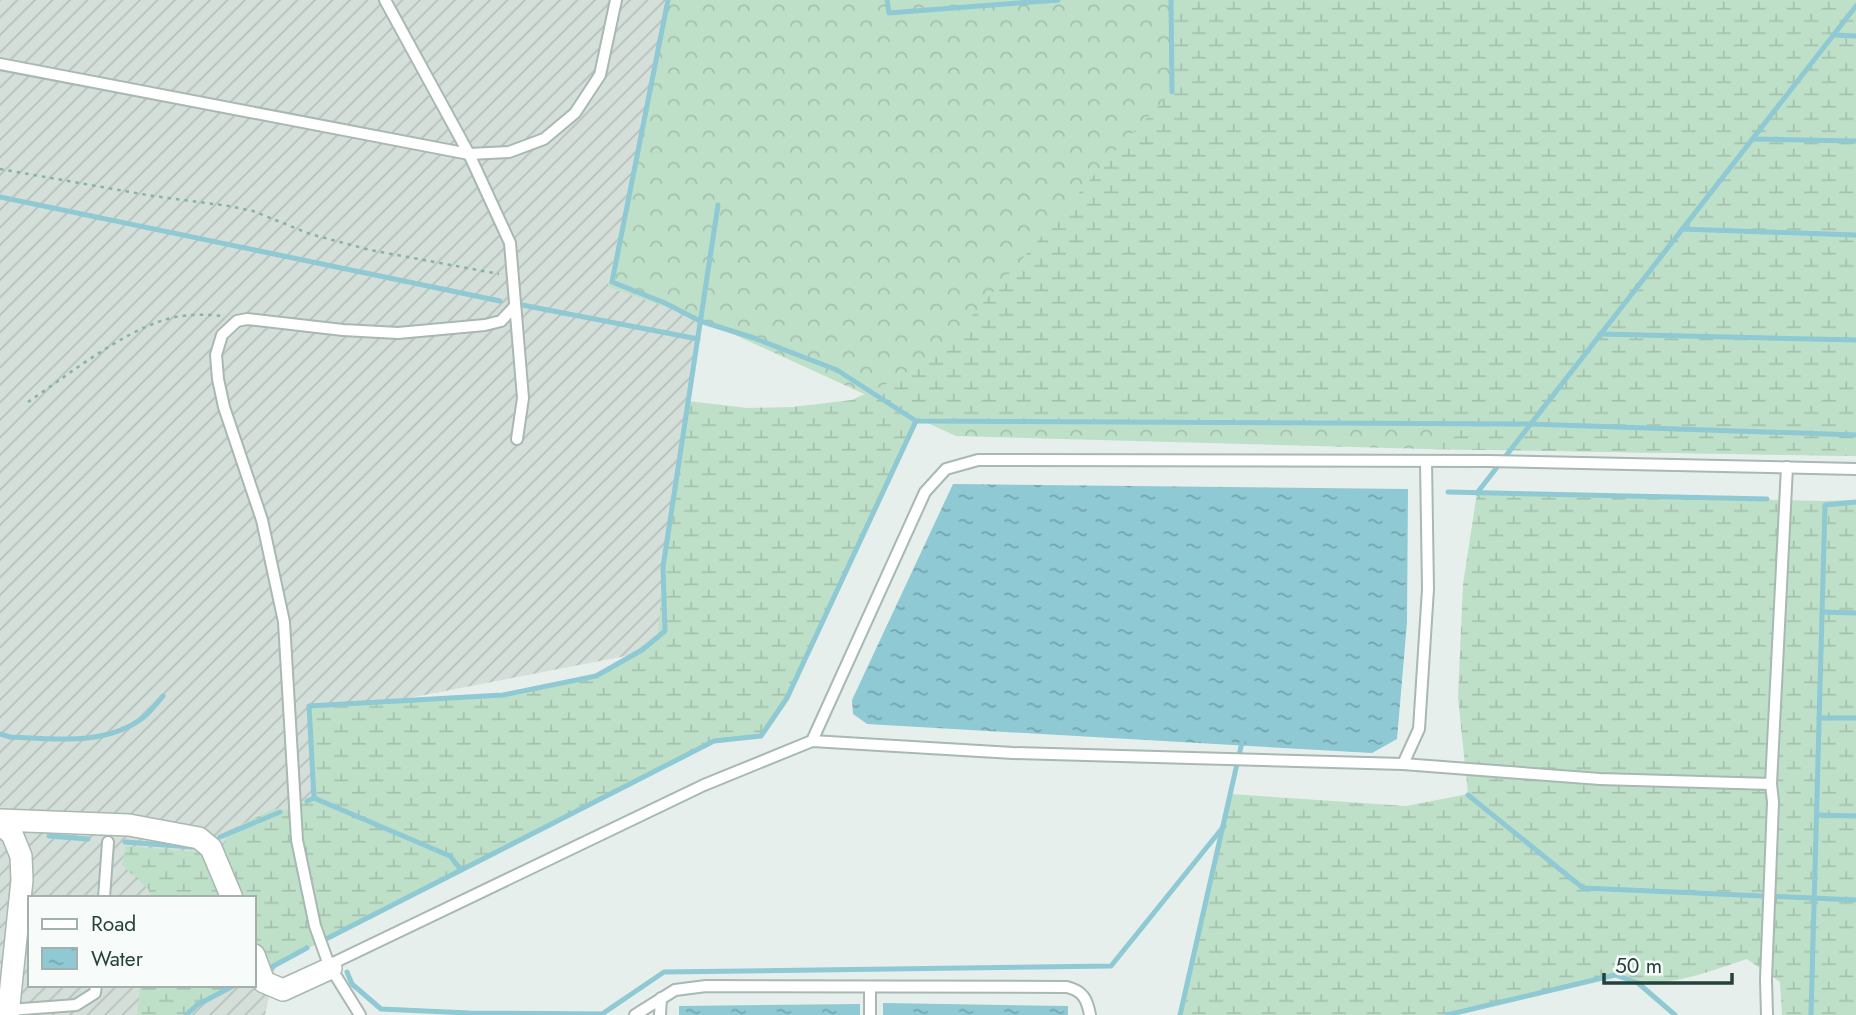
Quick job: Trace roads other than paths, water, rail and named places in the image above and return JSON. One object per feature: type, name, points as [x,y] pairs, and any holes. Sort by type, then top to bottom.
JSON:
[{"type":"street","points":[[0,822],[129,825],[199,838],[211,848],[231,896]]},
{"type":"street","points":[[0,822],[12,834],[21,856],[22,880],[8,1012]]},
{"type":"street","points":[[256,960],[264,982],[283,990],[330,966]]},
{"type":"lane","points":[[385,0],[469,154],[510,243],[523,398],[517,439]]},
{"type":"lane","points":[[0,64],[469,154],[509,152],[544,139],[575,113],[600,75],[616,0]]},
{"type":"lane","points":[[362,1014],[330,966],[315,926],[297,840],[284,622],[262,520],[224,407],[216,355],[222,335],[237,321],[247,318],[344,330],[398,333],[485,325],[501,321],[514,307]]},
{"type":"lane","points":[[812,741],[925,492],[946,469],[978,460],[1426,461],[1856,469]]},
{"type":"lane","points":[[1403,764],[1419,729],[1428,589],[1426,461]]},
{"type":"lane","points":[[1767,1015],[1773,802],[1771,783],[1775,748],[1779,604],[1787,467]]},
{"type":"lane","points":[[330,966],[704,785],[812,741],[1013,754],[1403,764],[1600,779],[1771,783]]},
{"type":"lane","points":[[104,896],[108,842]]},
{"type":"lane","points":[[635,1015],[675,990],[706,986],[1067,987],[1078,990],[1085,996],[1090,1015]]},
{"type":"lane","points":[[8,1012],[76,1006],[95,993],[96,987]]},
{"type":"lane","points":[[870,987],[870,1015]]},
{"type":"lane","points":[[660,1015],[661,998]]},
{"type":"water","points":[[953,484],[1408,489],[1407,622],[1397,739],[1372,753],[867,724],[853,714],[852,700]]},
{"type":"water","points":[[883,1003],[1068,1006],[1068,1015],[883,1015]]},
{"type":"water","points":[[860,1004],[860,1015],[679,1015],[679,1006]]},
{"type":"waterway","points":[[668,0],[612,282],[665,303],[700,321],[754,338],[837,370],[916,421],[1530,424],[1856,435]]},
{"type":"waterway","points":[[887,0],[889,13],[1058,0]]},
{"type":"waterway","points":[[1171,0],[1172,92]]},
{"type":"waterway","points":[[1477,493],[1856,6]]},
{"type":"waterway","points":[[1834,35],[1856,36]]},
{"type":"waterway","points":[[1753,139],[1856,141]]},
{"type":"waterway","points":[[0,197],[500,301]]},
{"type":"waterway","points":[[314,798],[309,706],[503,695],[596,676],[642,650],[665,631],[663,567],[718,205]]},
{"type":"waterway","points":[[1682,229],[1856,235]]},
{"type":"waterway","points":[[522,305],[698,339]]},
{"type":"waterway","points":[[1600,334],[1856,340]]},
{"type":"waterway","points":[[328,938],[714,741],[761,736],[787,698],[916,421]]},
{"type":"waterway","points":[[1448,492],[1767,499]]},
{"type":"waterway","points":[[1811,1015],[1825,505],[1856,502]]},
{"type":"waterway","points":[[1822,612],[1856,613]]},
{"type":"waterway","points":[[0,734],[44,739],[97,737],[114,733],[144,717],[163,696]]},
{"type":"waterway","points":[[1819,718],[1856,718]]},
{"type":"waterway","points":[[1180,1015],[1242,742]]},
{"type":"waterway","points":[[1468,795],[1583,888],[1856,900]]},
{"type":"waterway","points":[[307,801],[314,798],[450,856],[461,870]]},
{"type":"waterway","points":[[220,837],[280,812]]},
{"type":"waterway","points":[[1817,815],[1856,816]]},
{"type":"waterway","points":[[347,972],[352,984],[381,1009],[602,1014],[664,972],[1111,966],[1224,826]]},
{"type":"waterway","points":[[49,836],[88,839]]},
{"type":"waterway","points":[[125,842],[192,847]]},
{"type":"waterway","points":[[266,970],[307,948]]},
{"type":"waterway","points":[[1447,1015],[1615,975],[1638,983],[1675,1015]]},
{"type":"waterway","points":[[186,1015],[197,1005],[231,987]]}]
